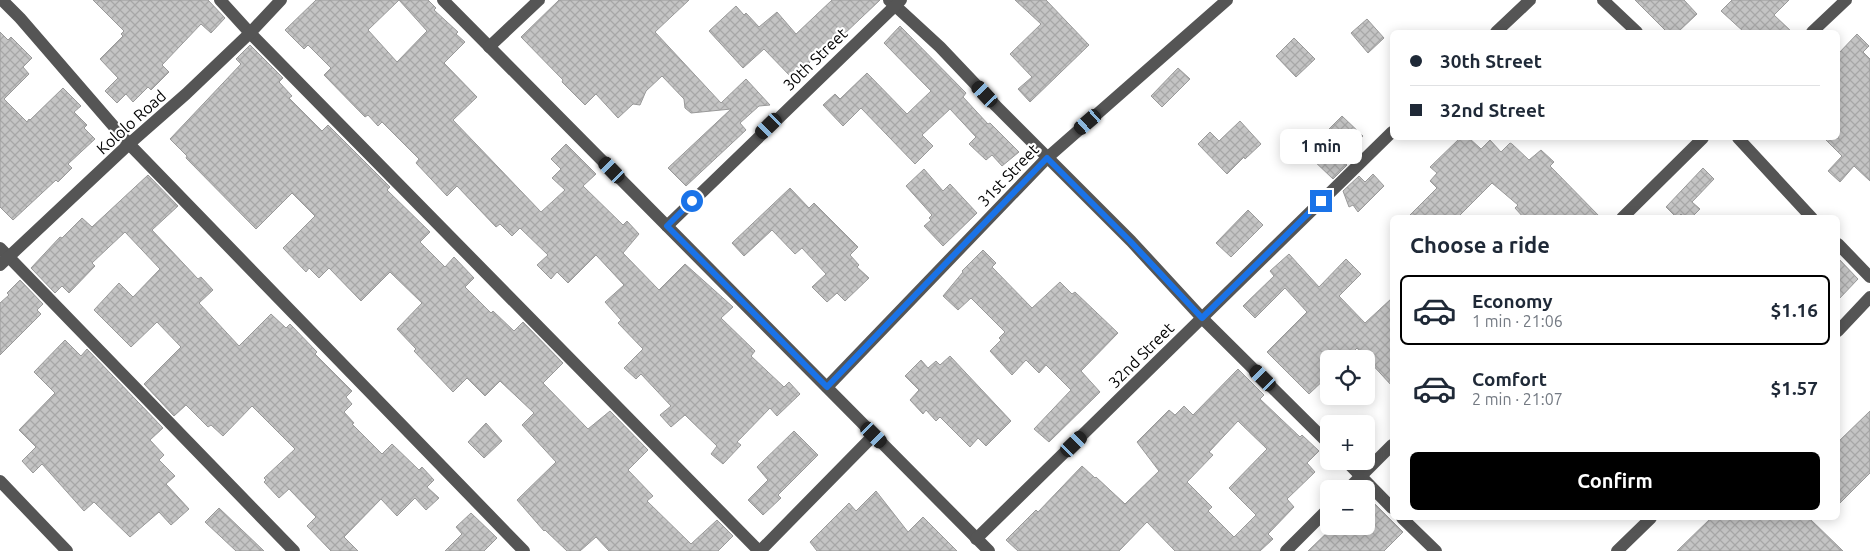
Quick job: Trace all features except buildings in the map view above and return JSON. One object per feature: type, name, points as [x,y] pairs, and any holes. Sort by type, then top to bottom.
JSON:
[{"type":"street","points":[[2,0],[20,18],[129,144],[524,551]]},
{"type":"street","points":[[220,0],[250,33],[760,551],[874,435]]},
{"type":"street","name":"Kololo Road","points":[[3,257],[186,94],[250,33],[281,0]]},
{"type":"street","points":[[443,0],[989,551]]},
{"type":"street","points":[[489,47],[539,0]]},
{"type":"street","name":"31st Street","points":[[827,387],[1047,158],[1227,0]]},
{"type":"street","points":[[1498,30],[1530,0]]},
{"type":"street","points":[[1603,0],[1635,30]]},
{"type":"street","points":[[1814,30],[1846,0]]},
{"type":"street","points":[[895,2],[1130,241],[1202,318],[1320,435]]},
{"type":"street","name":"30th Street","points":[[667,226],[895,2]]},
{"type":"street","name":"32nd Street","points":[[976,538],[1390,134]]},
{"type":"street","points":[[1625,215],[1701,140]]},
{"type":"street","points":[[1740,140],[1809,215]]},
{"type":"street","points":[[1840,246],[1870,277]]},
{"type":"street","points":[[3,257],[294,551]]},
{"type":"street","points":[[1840,329],[1870,297]]},
{"type":"street","points":[[1356,480],[1390,446]]},
{"type":"street","points":[[1354,470],[1390,506]]},
{"type":"street","points":[[0,481],[67,551]]},
{"type":"street","points":[[1286,551],[1320,517]]},
{"type":"street","points":[[1404,520],[1436,551]]},
{"type":"street","points":[[1618,551],[1649,520]]},
{"type":"route","points":[[692,201],[667,226],[827,387],[1047,158],[1130,241],[1202,318],[1321,201]]}]
